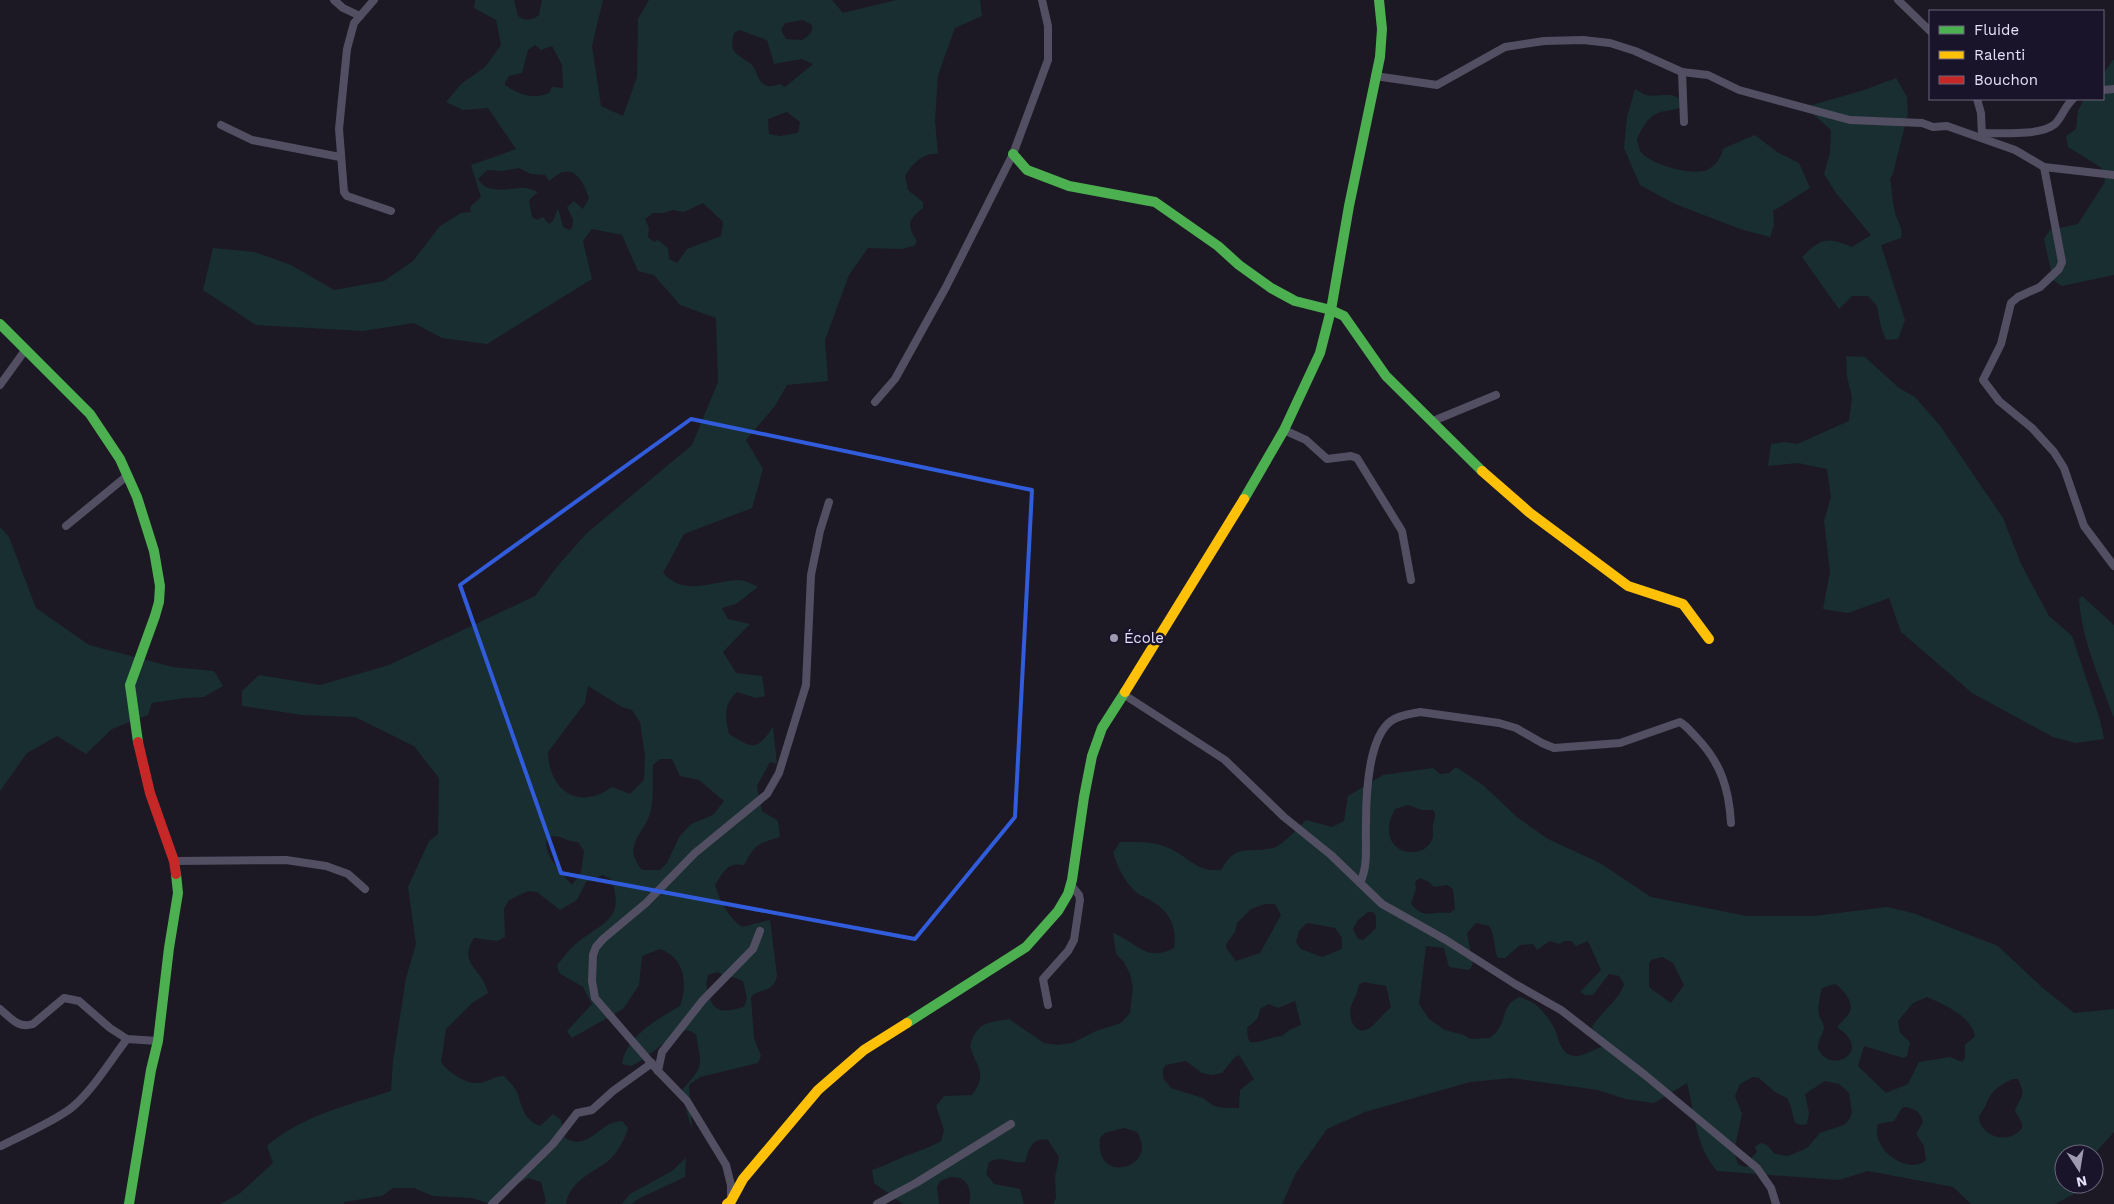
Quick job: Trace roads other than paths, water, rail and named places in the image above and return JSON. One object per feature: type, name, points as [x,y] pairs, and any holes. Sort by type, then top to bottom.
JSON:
[{"type":"street","points":[[334,0],[343,8],[360,16]]},
{"type":"street","points":[[374,0],[360,16],[351,31],[347,49],[339,129],[340,157],[346,196],[391,211]]},
{"type":"street","points":[[875,402],[895,379],[946,287],[1013,154],[1049,54],[1047,16],[1042,0]]},
{"type":"street","points":[[731,1203],[743,1179],[818,1090],[838,1071],[864,1050],[1026,947],[1053,918],[1071,885],[1089,764],[1102,728],[1208,559],[1284,430],[1317,360],[1331,310],[1349,206],[1375,76],[1382,56],[1383,43],[1379,0]]},
{"type":"street","points":[[1898,0],[1929,30]]},
{"type":"street","points":[[1375,76],[1437,85],[1505,47],[1544,40],[1583,40],[1610,43],[1629,48],[1682,72],[1702,74],[1739,90],[1850,120],[1922,123],[1933,127],[1947,126],[1982,135],[2015,150],[2044,167],[2114,175]]},
{"type":"street","points":[[1682,72],[1684,122]]},
{"type":"street","points":[[1977,100],[1981,113],[1982,135]]},
{"type":"street","points":[[1982,135],[2046,129],[2057,122],[2072,100]]},
{"type":"street","points":[[221,125],[252,140],[340,157]]},
{"type":"street","points":[[1013,154],[1027,170],[1062,184],[1155,202],[1218,246],[1263,284],[1295,301],[1331,310],[1347,319],[1386,376],[1473,463],[1530,513],[1628,586],[1683,604],[1709,639]]},
{"type":"street","points":[[2044,167],[2062,262],[2059,269],[2040,287],[2018,297],[2011,304],[1999,349],[1983,380],[1999,401],[2032,428],[2054,452],[2064,468],[2084,526],[2114,566]]},
{"type":"street","points":[[0,324],[90,414],[120,459],[148,529],[160,586],[155,616],[130,686],[130,693],[139,750],[148,784],[174,861],[178,893],[168,948],[158,1041],[151,1070],[129,1204]]},
{"type":"street","points":[[0,386],[26,349]]},
{"type":"street","points":[[1433,421],[1496,395]]},
{"type":"street","points":[[1284,430],[1306,440],[1327,459],[1351,456],[1357,458],[1402,532],[1410,580]]},
{"type":"street","points":[[66,526],[128,475]]},
{"type":"street","points":[[731,1203],[731,1185],[726,1165],[687,1101],[658,1071],[595,998],[592,981],[593,955],[596,947],[603,939],[646,903],[695,853],[767,794],[779,773],[806,685],[811,574],[820,531],[829,502]]},
{"type":"street","points":[[1123,694],[1224,760],[1284,818],[1331,855],[1387,908],[1446,940],[1566,1014],[1645,1075],[1748,1160],[1766,1180],[1776,1204]]},
{"type":"street","points":[[1360,883],[1366,870],[1366,802],[1372,760],[1378,736],[1392,720],[1420,712],[1499,723],[1516,728],[1554,748],[1620,743],[1680,722],[1707,748],[1716,760],[1727,788],[1731,823]]},
{"type":"street","points":[[174,861],[286,860],[326,866],[348,874],[365,888]]},
{"type":"street","points":[[1048,1005],[1044,979],[1072,946],[1080,906],[1079,895],[1071,885]]},
{"type":"street","points":[[658,1071],[662,1052],[703,1000],[753,949],[760,931]]},
{"type":"street","points":[[0,1009],[20,1026],[27,1026],[33,1024],[64,998],[73,998],[110,1028],[127,1039],[158,1041]]},
{"type":"street","points":[[1,1146],[40,1127],[70,1108],[88,1091],[127,1039]]},
{"type":"street","points":[[492,1204],[553,1144],[577,1113],[592,1110],[613,1091],[652,1064]]},
{"type":"street","points":[[877,1204],[916,1183],[1011,1124]]},
{"type":"place","name":"École","points":[[1114,638]]}]
